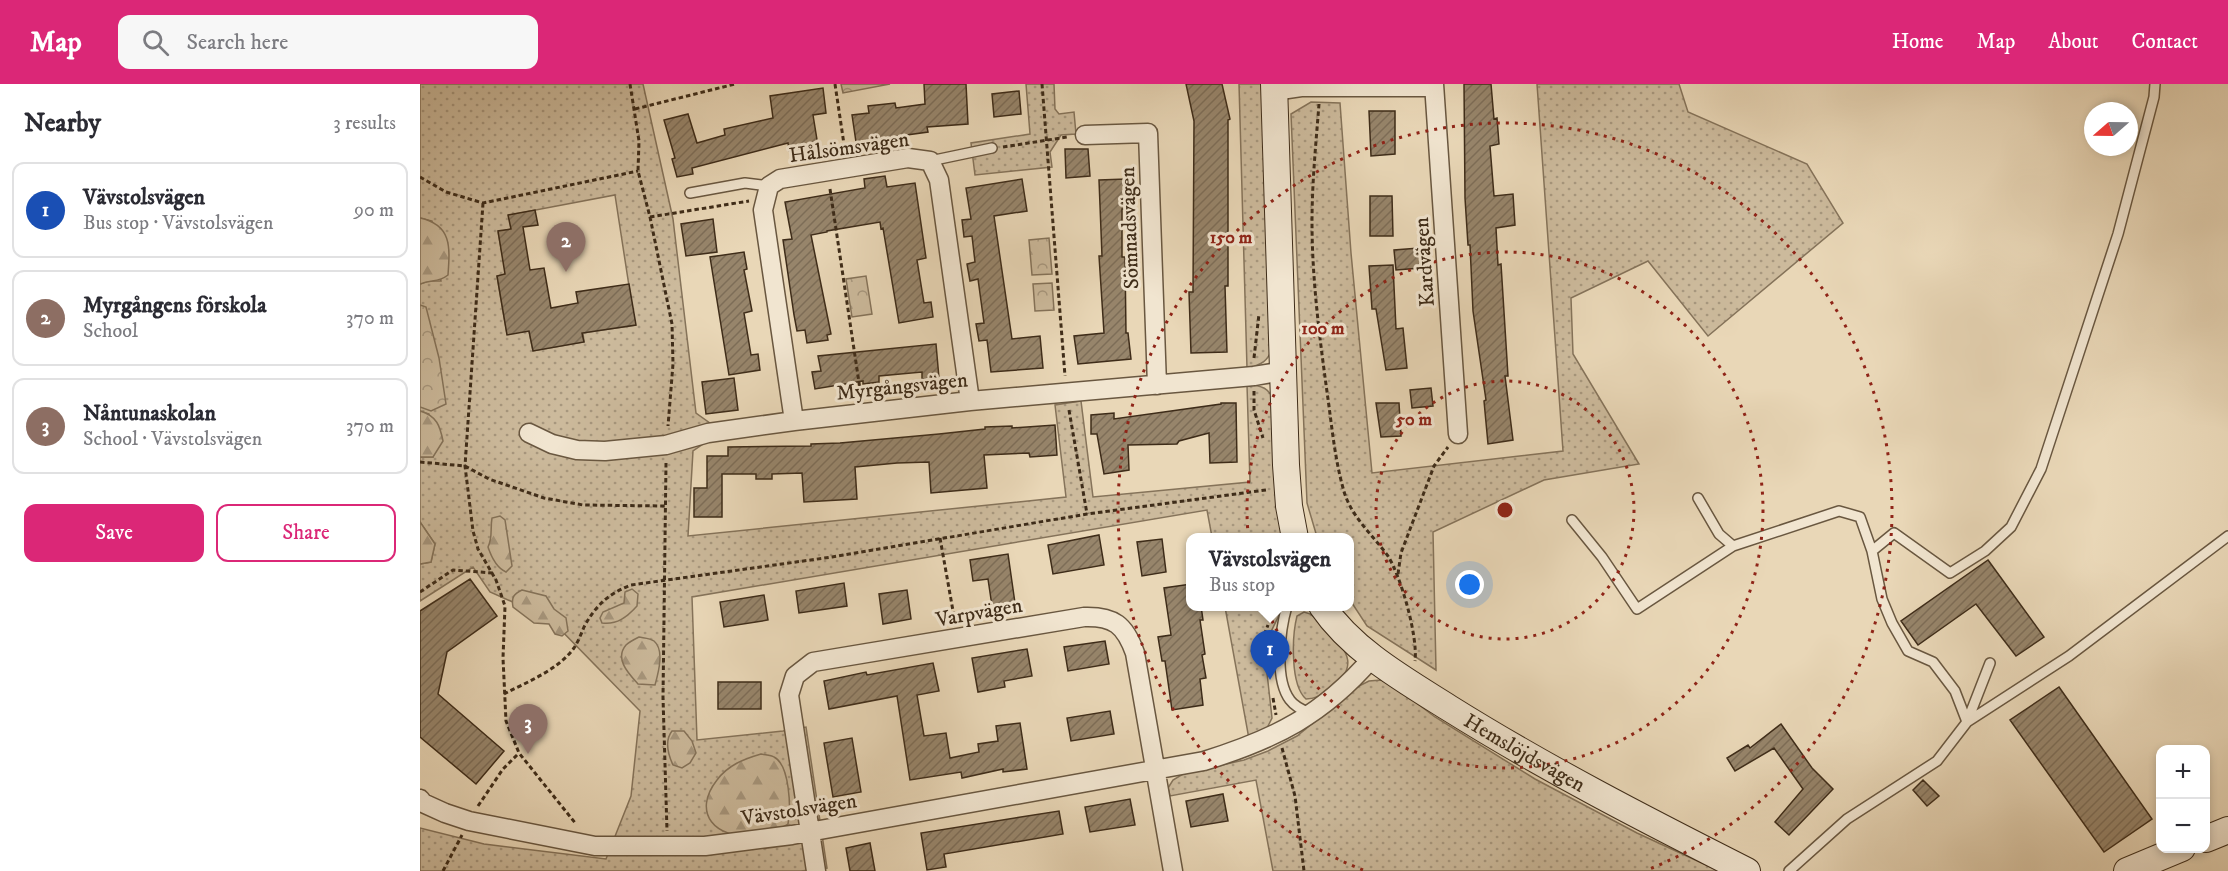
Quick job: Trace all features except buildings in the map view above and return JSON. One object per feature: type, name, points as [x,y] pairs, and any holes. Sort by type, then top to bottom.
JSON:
[{"type":"street","name":"Kardvägen","points":[[1274,88],[1434,86],[1458,434]]},
{"type":"street","points":[[1274,88],[1288,496],[1294,533]]},
{"type":"street","name":"Sömnadsvägen","points":[[1085,135],[1148,133],[1157,384]]},
{"type":"street","name":"Hålsömsvägen","points":[[767,192],[780,179],[908,158],[930,161],[939,180],[970,401]]},
{"type":"street","points":[[767,192],[763,210],[794,421]]},
{"type":"street","name":"Myrgångsvägen","points":[[529,433],[552,444],[577,450],[605,452],[666,445],[708,433],[794,421],[970,401],[1254,376],[1284,371]]},
{"type":"street","name":"Hemslöjdsvägen","points":[[1327,611],[1372,658],[1473,723],[1617,806],[1747,871]]},
{"type":"street","name":"Varpvägen","points":[[816,871],[789,695],[795,676],[813,662],[1100,616],[1114,621],[1124,630],[1135,653],[1173,871]]},
{"type":"street","name":"Vävstolsvägen","points":[[420,799],[423,803],[445,813],[469,820],[595,846],[705,846],[809,831],[1204,761],[1246,748],[1279,734],[1312,714],[1354,679],[1372,658]]},
{"type":"street","points":[[2210,837],[2228,830]]},
{"type":"street","points":[[2127,871],[2172,853]]},
{"type":"lane","points":[[1872,551],[1894,533],[1950,573],[1985,551],[2011,526],[2041,469],[2071,381],[2118,234],[2154,97],[2155,84]]},
{"type":"lane","points":[[930,161],[992,148]]},
{"type":"lane","points":[[690,193],[745,183],[767,192]]},
{"type":"lane","points":[[1698,498],[1719,534],[1733,546]]},
{"type":"lane","points":[[1572,520],[1602,557],[1637,609],[1733,546],[1839,511],[1860,517],[1872,551],[1882,599],[1892,623],[1908,651],[1933,662],[1955,691],[1967,722]]},
{"type":"lane","points":[[1967,722],[2069,656],[2228,536]]},
{"type":"lane","points":[[1286,611],[1279,649],[1283,681],[1289,698],[1296,706],[1312,714]]},
{"type":"lane","points":[[1789,871],[1847,819],[1937,761],[1967,722],[1990,663]]},
{"type":"path","points":[[630,84],[639,141],[638,171],[672,324],[673,364],[666,445],[663,582],[663,697],[668,823],[666,847]]},
{"type":"path","points":[[635,109],[735,84]]},
{"type":"path","points":[[835,84],[847,168]]},
{"type":"path","points":[[1042,84],[1067,393],[1087,514]]},
{"type":"path","points":[[1317,87],[1319,103],[1312,231],[1319,323],[1333,437],[1345,495],[1359,521],[1387,555],[1398,576],[1416,646],[1411,684]]},
{"type":"path","points":[[992,148],[1085,135]]},
{"type":"path","points":[[420,177],[446,192],[483,203],[638,171]]},
{"type":"path","points":[[828,171],[864,413]]},
{"type":"path","points":[[650,217],[767,192]]},
{"type":"path","points":[[483,203],[465,466],[473,531],[478,549],[502,594],[505,606],[506,721],[519,753],[595,846]]},
{"type":"path","points":[[1398,576],[1404,545],[1434,466],[1458,434]]},
{"type":"path","points":[[420,462],[465,466],[489,479],[544,498],[583,505],[665,506]]},
{"type":"path","points":[[504,694],[552,668],[574,648],[602,602],[614,592],[632,585],[663,582],[1087,514],[1266,490]]},
{"type":"path","points":[[940,538],[957,638]]},
{"type":"path","points":[[420,592],[453,570],[492,573]]},
{"type":"path","points":[[1271,687],[1279,734],[1295,796],[1304,871]]},
{"type":"path","points":[[493,783],[519,753]]},
{"type":"green space","points":[[420,84],[643,84],[673,219],[696,413],[714,426],[706,442],[693,451],[688,536],[1066,497],[1055,405],[1081,401],[1093,497],[1250,482],[1247,385],[1264,388],[1275,402],[1283,533],[1211,533],[1207,510],[692,597],[697,740],[806,727],[827,868],[801,871],[420,871],[420,828],[484,844],[606,859],[631,796],[640,711],[549,618],[490,592],[473,567],[420,601],[420,564],[431,562],[435,544],[420,522],[420,457],[433,457],[429,414],[420,411],[420,284],[428,281],[441,281],[432,221],[420,218]],"holes":[[[615,195],[635,325],[583,333],[584,342],[533,351],[529,331],[507,334],[497,276],[506,274],[498,232],[511,229],[509,215]]]},
{"type":"green space","points":[[841,84],[890,84],[843,93]]},
{"type":"green space","points":[[1026,84],[1054,84],[1055,109],[1059,114],[1074,112],[1076,134],[1061,135],[1050,152],[1052,167],[975,175],[971,143],[1030,134]]},
{"type":"green space","points":[[1239,84],[1263,84],[1273,347],[1264,362],[1247,368]]},
{"type":"green space","points":[[1537,84],[1679,84],[1688,112],[1807,164],[1843,223],[1708,336],[1648,261],[1571,298],[1573,354],[1639,464],[1544,480],[1433,532],[1436,670],[1367,626],[1354,606],[1354,533],[1316,533],[1307,503],[1291,114],[1311,102],[1340,103],[1351,253],[1372,473],[1563,451]]},
{"type":"green space","points":[[420,218],[430,221],[443,232],[447,239],[449,255],[448,275],[420,284]]},
{"type":"green space","points":[[1049,238],[1052,274],[1032,275],[1029,240]]},
{"type":"green space","points":[[866,276],[872,314],[852,317],[846,279]]},
{"type":"green space","points":[[1052,283],[1054,310],[1035,311],[1033,284]]},
{"type":"green space","points":[[420,305],[426,307],[439,358],[446,404],[431,411],[420,407]]},
{"type":"green space","points":[[420,411],[434,419],[441,431],[443,441],[433,457],[420,457]]},
{"type":"green space","points":[[500,516],[505,520],[512,566],[506,572],[497,565],[488,547],[492,518]]},
{"type":"green space","points":[[420,522],[435,544],[431,562],[420,564]]},
{"type":"green space","points":[[632,589],[638,594],[637,606],[621,619],[612,623],[602,623],[600,618],[603,612],[624,603],[625,592]]},
{"type":"green space","points":[[522,590],[546,596],[554,609],[566,618],[568,631],[562,636],[555,634],[549,624],[534,623],[513,607],[514,596]]},
{"type":"green space","points":[[1226,611],[1281,611],[1264,646],[1272,718],[1265,732],[1249,739]]},
{"type":"green space","points":[[1304,612],[1315,617],[1329,631],[1342,646],[1348,660],[1345,674],[1339,681],[1319,696],[1306,699],[1297,683],[1294,660],[1297,616]]},
{"type":"green space","points":[[639,637],[654,641],[659,650],[660,662],[655,685],[638,684],[622,661],[626,645]]},
{"type":"green space","points":[[1381,680],[1394,686],[1435,717],[1535,779],[1637,833],[1719,871],[1273,871],[1256,780],[1170,796],[1168,788],[1173,780],[1183,774],[1244,760],[1268,751],[1297,736],[1355,688],[1369,681]]},
{"type":"green space","points":[[672,731],[684,731],[692,741],[696,753],[690,763],[682,768],[673,765],[668,752],[667,743]]},
{"type":"green space","points":[[761,754],[774,757],[783,769],[789,798],[788,824],[772,832],[754,835],[729,833],[712,822],[707,813],[706,803],[710,792],[721,775],[731,766]]},
{"type":"place","name":"Myrgångens förskola","points":[[566,272]]},
{"type":"place","name":"Vävstolsvägen","points":[[1270,680]]},
{"type":"place","name":"Nåntunaskolan","points":[[528,754]]}]
